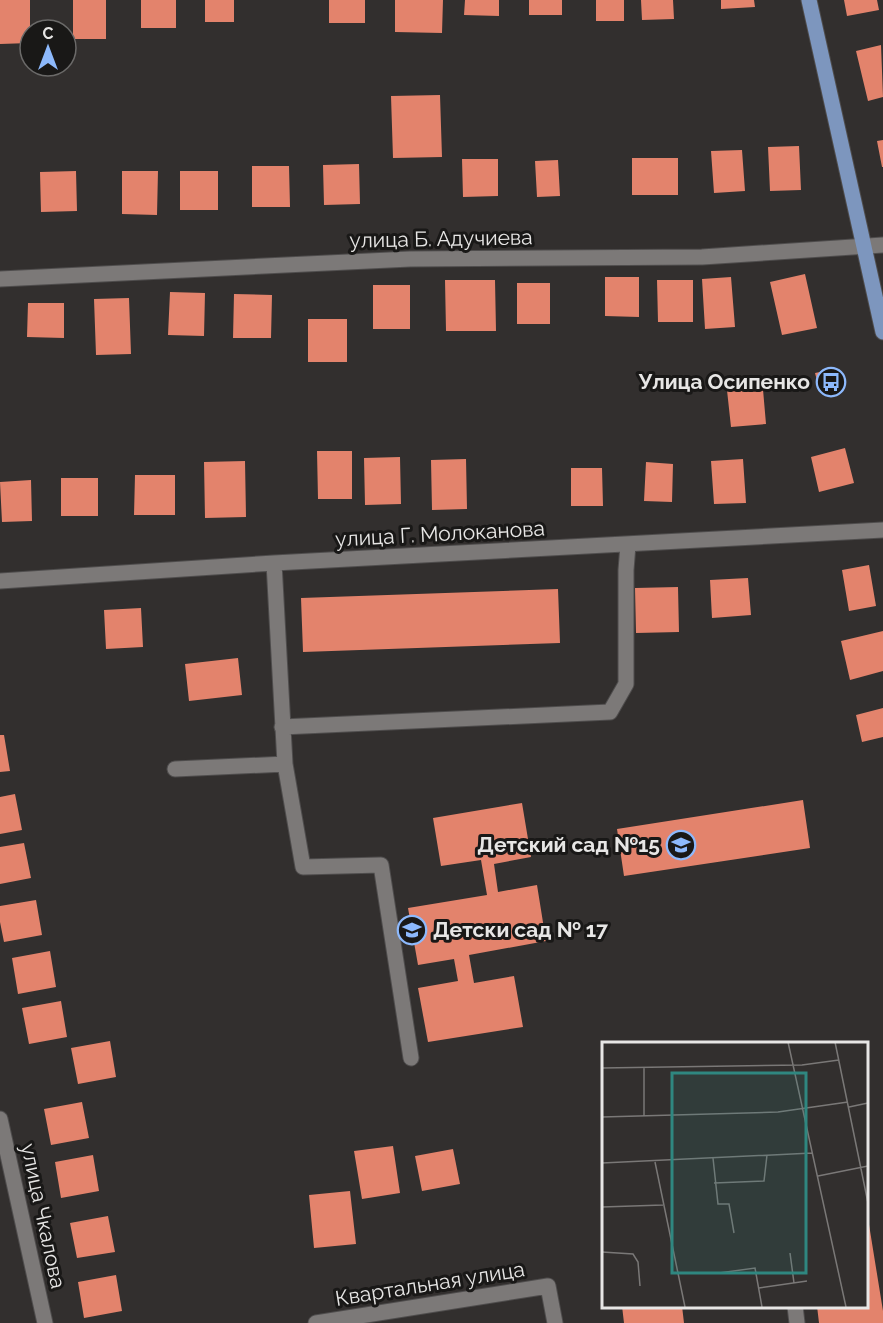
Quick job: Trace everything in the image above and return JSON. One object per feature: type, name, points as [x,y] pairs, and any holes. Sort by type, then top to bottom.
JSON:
[{"type":"main road","points":[[809,0],[883,332]]},
{"type":"street","name":"улица Б. Адучиева","points":[[0,279],[410,259],[702,257],[883,245]]},
{"type":"street","name":"улица Г. Молоканова","points":[[0,581],[274,563],[883,530]]},
{"type":"street","points":[[282,727],[610,712],[626,684],[628,545]]},
{"type":"street","points":[[274,563],[285,764],[303,867],[381,865],[411,1058]]},
{"type":"street","points":[[175,769],[285,764]]},
{"type":"street","name":"улица Чкалова","points":[[0,1119],[45,1323]]},
{"type":"street","name":"Квартальная улица","points":[[316,1323],[548,1286],[555,1323]]},
{"type":"street","points":[[795,1308],[797,1323]]},
{"type":"building","points":[[0,0],[30,0],[30,18],[18,18],[18,43],[0,44]]},
{"type":"building","points":[[73,0],[106,0],[106,39],[78,39],[78,18],[73,18]]},
{"type":"building","points":[[141,0],[176,0],[176,28],[141,28]]},
{"type":"building","points":[[205,0],[234,0],[234,22],[205,22]]},
{"type":"building","points":[[329,0],[365,0],[365,23],[329,23]]},
{"type":"building","points":[[395,0],[443,0],[442,33],[395,32]]},
{"type":"building","points":[[465,0],[499,0],[499,16],[464,15]]},
{"type":"building","points":[[529,0],[562,0],[562,15],[529,15]]},
{"type":"building","points":[[596,0],[624,0],[624,21],[596,21]]},
{"type":"building","points":[[641,0],[673,0],[674,19],[642,20]]},
{"type":"building","points":[[721,0],[754,0],[755,7],[721,9]]},
{"type":"building","points":[[844,0],[877,0],[879,10],[847,16]]},
{"type":"building","points":[[881,45],[883,97],[868,101],[856,51]]},
{"type":"building","points":[[440,95],[442,157],[393,158],[391,96]]},
{"type":"building","points":[[883,140],[883,167],[882,167],[877,141]]},
{"type":"building","points":[[799,146],[801,190],[770,191],[768,147]]},
{"type":"building","points":[[742,150],[745,191],[714,193],[711,151]]},
{"type":"building","points":[[632,158],[678,158],[678,195],[632,195]]},
{"type":"building","points":[[462,159],[498,159],[498,196],[463,197]]},
{"type":"building","points":[[558,160],[560,196],[537,197],[535,161]]},
{"type":"building","points":[[359,164],[360,204],[324,205],[323,165]]},
{"type":"building","points":[[252,166],[289,166],[290,207],[252,207]]},
{"type":"building","points":[[76,171],[77,211],[41,212],[40,172]]},
{"type":"building","points":[[122,171],[158,171],[157,215],[122,214]]},
{"type":"building","points":[[180,171],[218,171],[218,210],[180,210]]},
{"type":"building","points":[[805,274],[817,328],[782,335],[770,282]]},
{"type":"building","points":[[605,277],[639,277],[639,317],[605,316]]},
{"type":"building","points":[[731,277],[735,327],[705,329],[702,279]]},
{"type":"building","points":[[445,280],[495,280],[496,331],[446,331]]},
{"type":"building","points":[[657,280],[693,280],[693,322],[658,322]]},
{"type":"building","points":[[517,283],[550,283],[550,324],[517,324]]},
{"type":"building","points":[[373,285],[410,285],[410,329],[373,329]]},
{"type":"building","points":[[170,292],[205,293],[204,336],[168,335]]},
{"type":"building","points":[[234,294],[272,295],[271,338],[233,338]]},
{"type":"building","points":[[129,298],[131,354],[96,355],[94,299]]},
{"type":"building","points":[[28,303],[64,303],[64,338],[27,337]]},
{"type":"building","points":[[308,319],[347,319],[347,362],[308,362]]},
{"type":"building","points":[[830,370],[835,388],[820,392],[815,373]]},
{"type":"building","points":[[762,378],[766,424],[731,427],[726,381]]},
{"type":"building","points":[[845,448],[854,483],[819,492],[811,457]]},
{"type":"building","points":[[317,451],[352,451],[352,499],[318,499]]},
{"type":"building","points":[[400,457],[401,504],[365,505],[364,458]]},
{"type":"building","points":[[466,459],[467,509],[432,510],[431,460]]},
{"type":"building","points":[[743,459],[746,503],[714,504],[711,461]]},
{"type":"building","points":[[245,461],[246,517],[205,518],[204,462]]},
{"type":"building","points":[[646,462],[673,464],[672,502],[644,501]]},
{"type":"building","points":[[571,468],[602,468],[603,506],[571,506]]},
{"type":"building","points":[[135,475],[175,475],[175,515],[134,515]]},
{"type":"building","points":[[61,478],[98,478],[98,516],[61,516]]},
{"type":"building","points":[[31,480],[32,521],[2,522],[0,482]]},
{"type":"building","points":[[869,565],[876,606],[849,611],[842,570]]},
{"type":"building","points":[[748,578],[751,615],[712,618],[710,580]]},
{"type":"building","points":[[678,587],[679,632],[636,633],[635,588]]},
{"type":"building","points":[[558,589],[560,643],[303,652],[301,598]]},
{"type":"building","points":[[141,608],[143,647],[106,649],[104,610]]},
{"type":"building","points":[[883,631],[883,671],[850,680],[841,641]]},
{"type":"building","points":[[238,658],[242,695],[189,701],[185,664]]},
{"type":"building","points":[[883,708],[883,737],[862,742],[856,715]]},
{"type":"building","points":[[0,735],[4,735],[10,771],[0,772]]},
{"type":"building","points":[[15,794],[22,830],[0,834],[0,797]]},
{"type":"building","name":"Детский сад №15","points":[[803,800],[810,848],[624,876],[617,829]]},
{"type":"building","points":[[522,803],[531,857],[494,864],[498,892],[537,885],[546,941],[469,955],[474,983],[514,976],[523,1027],[428,1042],[418,988],[458,981],[454,959],[418,965],[408,908],[487,895],[481,860],[441,866],[433,818]]},
{"type":"building","points":[[24,843],[31,878],[0,884],[0,847]]},
{"type":"building","points":[[36,900],[42,935],[4,942],[0,906]]},
{"type":"building","points":[[50,951],[56,987],[18,994],[12,958]]},
{"type":"building","points":[[61,1001],[67,1037],[29,1044],[22,1008]]},
{"type":"building","points":[[110,1041],[116,1077],[78,1084],[71,1048]]},
{"type":"building","points":[[82,1102],[89,1138],[51,1145],[44,1109]]},
{"type":"building","points":[[393,1146],[400,1193],[362,1199],[354,1151]]},
{"type":"building","points":[[453,1149],[460,1184],[422,1191],[415,1156]]},
{"type":"building","points":[[93,1155],[99,1191],[61,1198],[55,1162]]},
{"type":"building","points":[[350,1191],[356,1244],[314,1248],[309,1195]]},
{"type":"building","points":[[108,1216],[115,1252],[77,1258],[70,1223]]},
{"type":"building","points":[[868,1218],[883,1323],[819,1323],[817,1308],[868,1308]]},
{"type":"building","points":[[116,1275],[122,1311],[84,1318],[78,1282]]},
{"type":"building","points":[[622,1308],[682,1308],[684,1323],[624,1323]]},
{"type":"place","name":"Улица Осипенко","points":[[831,382]]},
{"type":"place","name":"Детский сад №15","points":[[681,845]]},
{"type":"place","name":"Детски сад № 17","points":[[412,930]]}]
